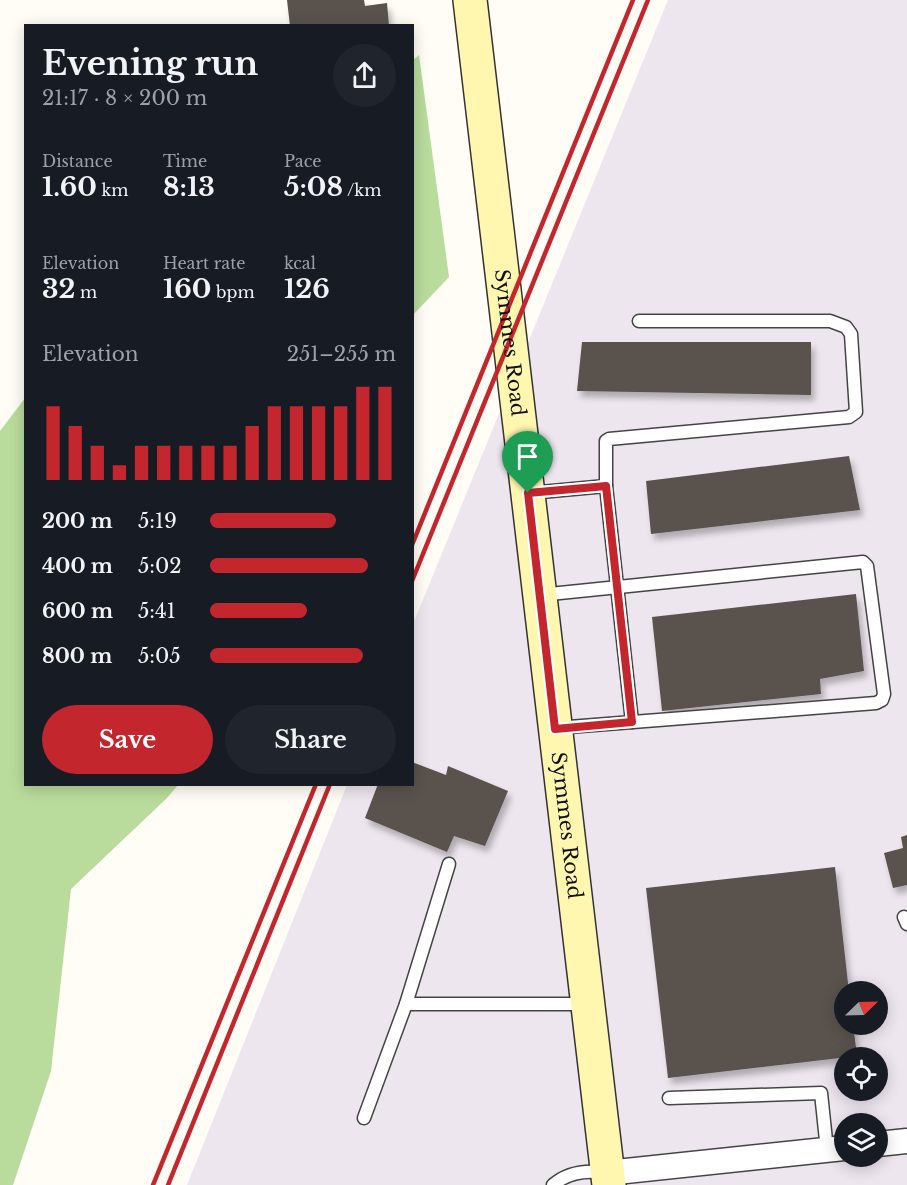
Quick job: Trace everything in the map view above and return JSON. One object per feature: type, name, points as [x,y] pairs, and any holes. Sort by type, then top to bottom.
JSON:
[{"type":"main road","name":"Symmes Road","points":[[470,0],[608,1179]]},
{"type":"street","points":[[888,1143],[907,1141]]},
{"type":"street","points":[[608,1179],[834,1149]]},
{"type":"lane","points":[[632,722],[606,486],[606,443],[609,439],[849,417],[856,412],[851,334],[846,327],[830,321],[639,321]]},
{"type":"lane","points":[[528,493],[606,486]]},
{"type":"lane","points":[[540,595],[863,562],[867,566],[884,694],[882,700],[876,703],[555,729]]},
{"type":"lane","points":[[364,1118],[406,1004],[449,864]]},
{"type":"lane","points":[[406,1004],[588,1004]]},
{"type":"lane","points":[[669,1098],[821,1093],[834,1142]]},
{"type":"lane","points":[[554,1185],[559,1180],[588,1170],[608,1179]]},
{"type":"shaded area","points":[[668,0],[907,0],[907,1185],[187,1185],[347,786],[414,786],[414,622]]},
{"type":"green space","points":[[419,55],[449,277],[414,314],[414,59]]},
{"type":"green space","points":[[24,399],[24,786],[177,786],[71,889],[51,1071],[13,1185],[0,1185],[0,431]]},
{"type":"building","points":[[287,0],[364,0],[365,6],[387,3],[389,24],[290,24]]},
{"type":"building","points":[[582,342],[811,342],[811,395],[577,391]]},
{"type":"building","points":[[849,456],[860,510],[651,534],[646,481]]},
{"type":"building","points":[[856,594],[864,671],[820,679],[821,694],[662,711],[652,617]]},
{"type":"building","points":[[414,763],[446,775],[448,766],[508,791],[485,846],[454,836],[447,852],[365,818],[377,786],[414,786]]},
{"type":"building","points":[[907,835],[907,885],[893,888],[884,853],[903,848],[901,837]]},
{"type":"building","points":[[835,867],[848,981],[834,981],[834,1035],[854,1035],[856,1047],[834,1047],[834,1059],[668,1078],[646,888]]},
{"type":"railway","points":[[414,540],[633,0]]},
{"type":"railway","points":[[414,576],[648,0]]},
{"type":"railway","points":[[153,1185],[315,786]]},
{"type":"railway","points":[[168,1185],[329,786]]},
{"type":"route","points":[[606,486],[632,722],[555,729],[528,493],[606,486]]}]
